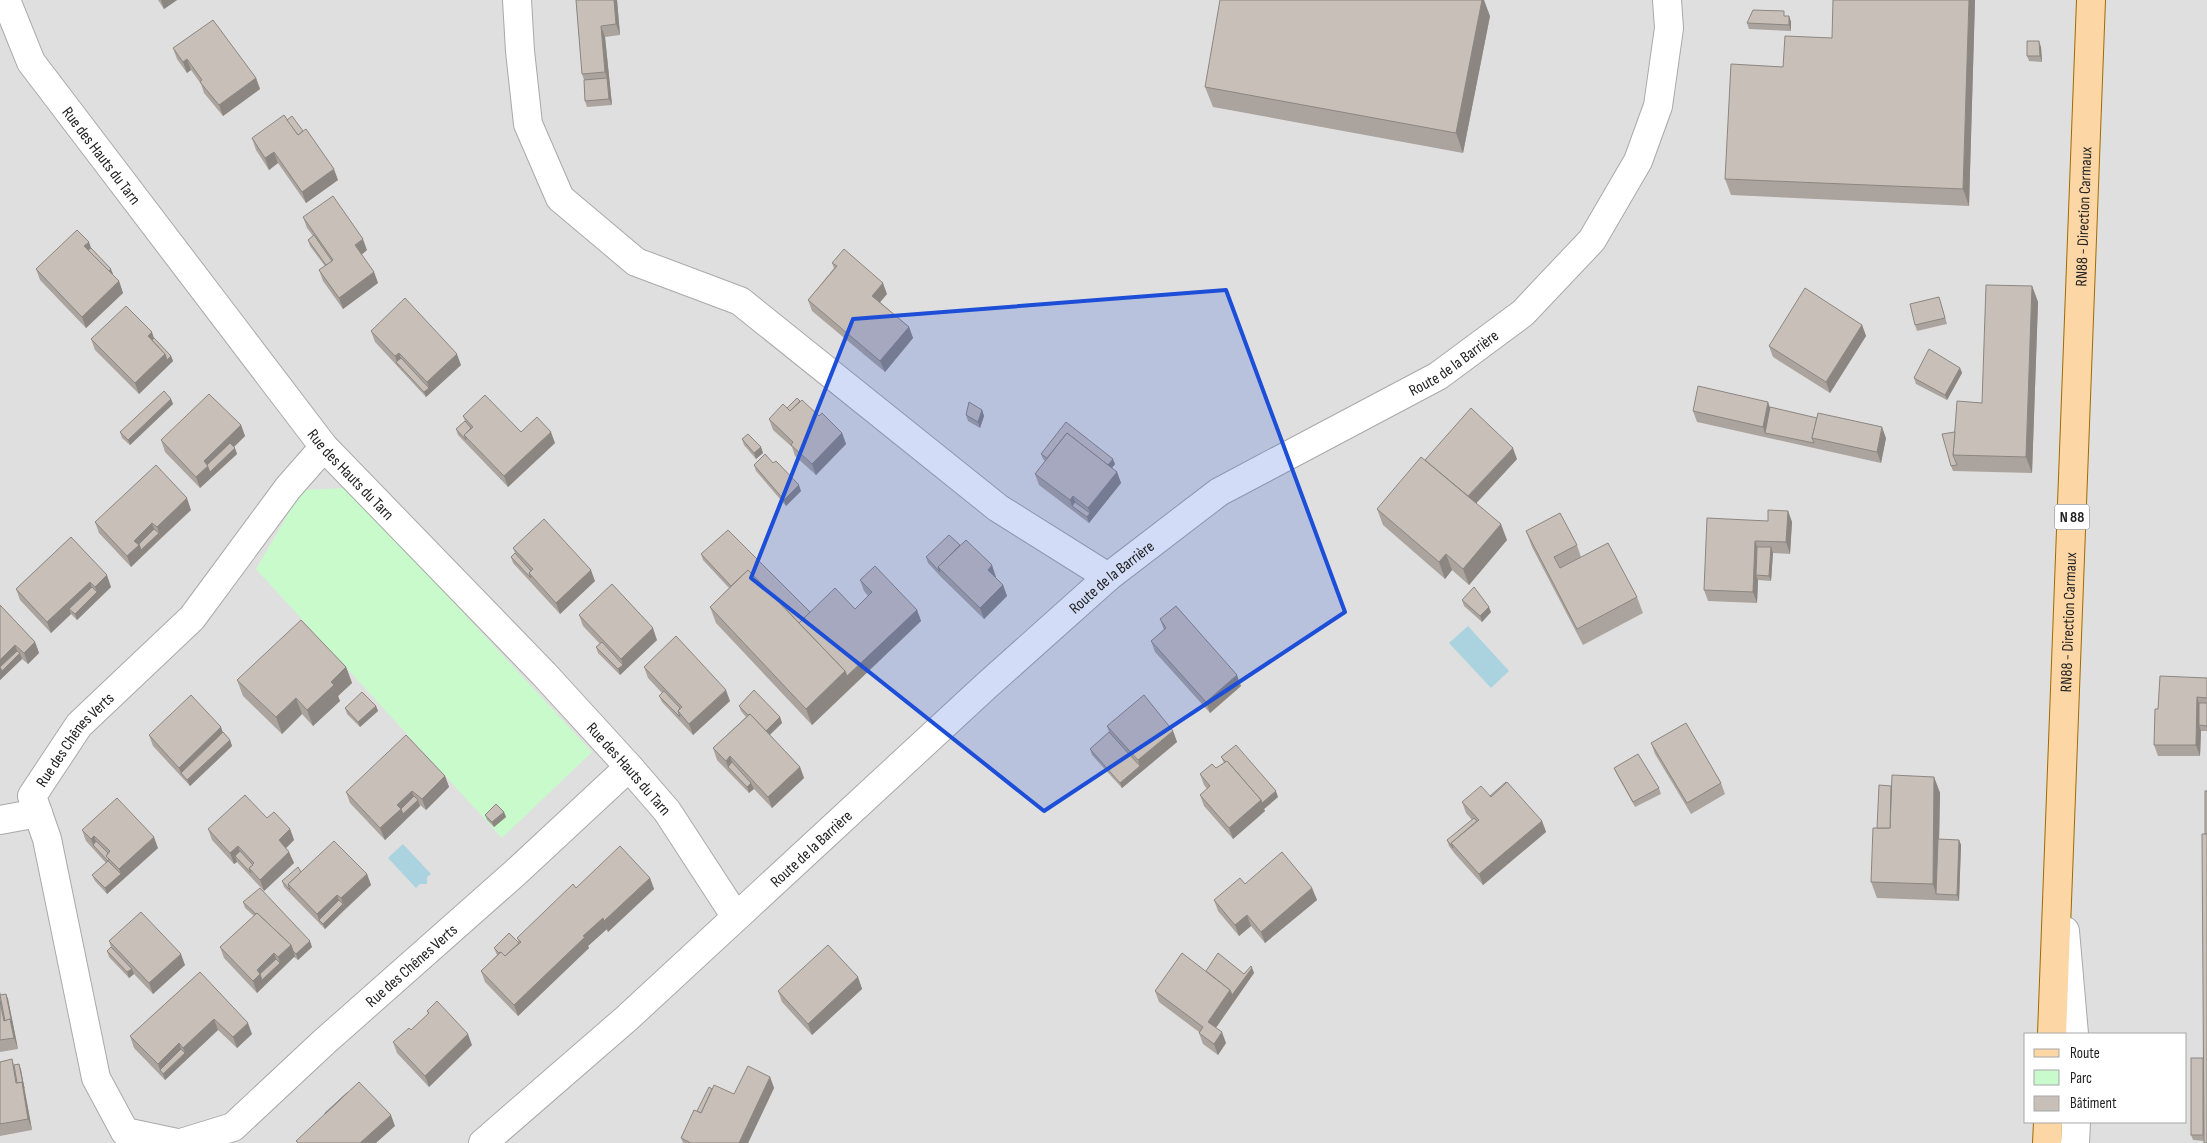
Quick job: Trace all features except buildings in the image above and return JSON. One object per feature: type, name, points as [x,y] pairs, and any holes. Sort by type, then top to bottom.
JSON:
[{"type":"main road","name":"RN88 - Direction Carmaux","points":[[2052,1033],[2091,0]]},
{"type":"main road","points":[[2047,1143],[2048,1123]]},
{"type":"street","name":"Rue des Hauts du Tarn","points":[[6,0],[31,62],[324,447],[544,674],[629,767],[667,811],[736,917]]},
{"type":"street","points":[[517,0],[520,52],[528,124],[560,198],[636,262],[740,301],[998,508],[1108,577]]},
{"type":"street","name":"Route de la Barrière","points":[[482,1143],[626,1019],[985,687],[1108,577],[1219,492],[1438,376],[1523,313],[1592,240],[1638,160],[1658,106],[1669,28],[1667,0]]},
{"type":"street","name":"Rue des Chênes Verts","points":[[324,447],[288,488],[192,618],[79,725],[32,796],[47,839],[96,1078],[125,1132],[179,1143],[233,1127],[324,1042],[515,874],[629,767]]},
{"type":"street","points":[[0,820],[38,813]]},
{"type":"street","points":[[2059,865],[2074,1033]]},
{"type":"street","points":[[2075,1143],[2076,1123]]},
{"type":"highlighted area","points":[[1226,290],[1345,612],[1044,811],[751,578],[853,319]]},
{"type":"shaded area","points":[[0,0],[2207,0],[2207,1143],[0,1143]]},
{"type":"green space","points":[[348,488],[592,752],[502,838],[256,569],[302,490]]},
{"type":"water","points":[[1468,626],[1509,671],[1491,688],[1449,643]]},
{"type":"water","points":[[403,844],[431,874],[427,877],[427,884],[420,884],[416,888],[388,858]]}]
